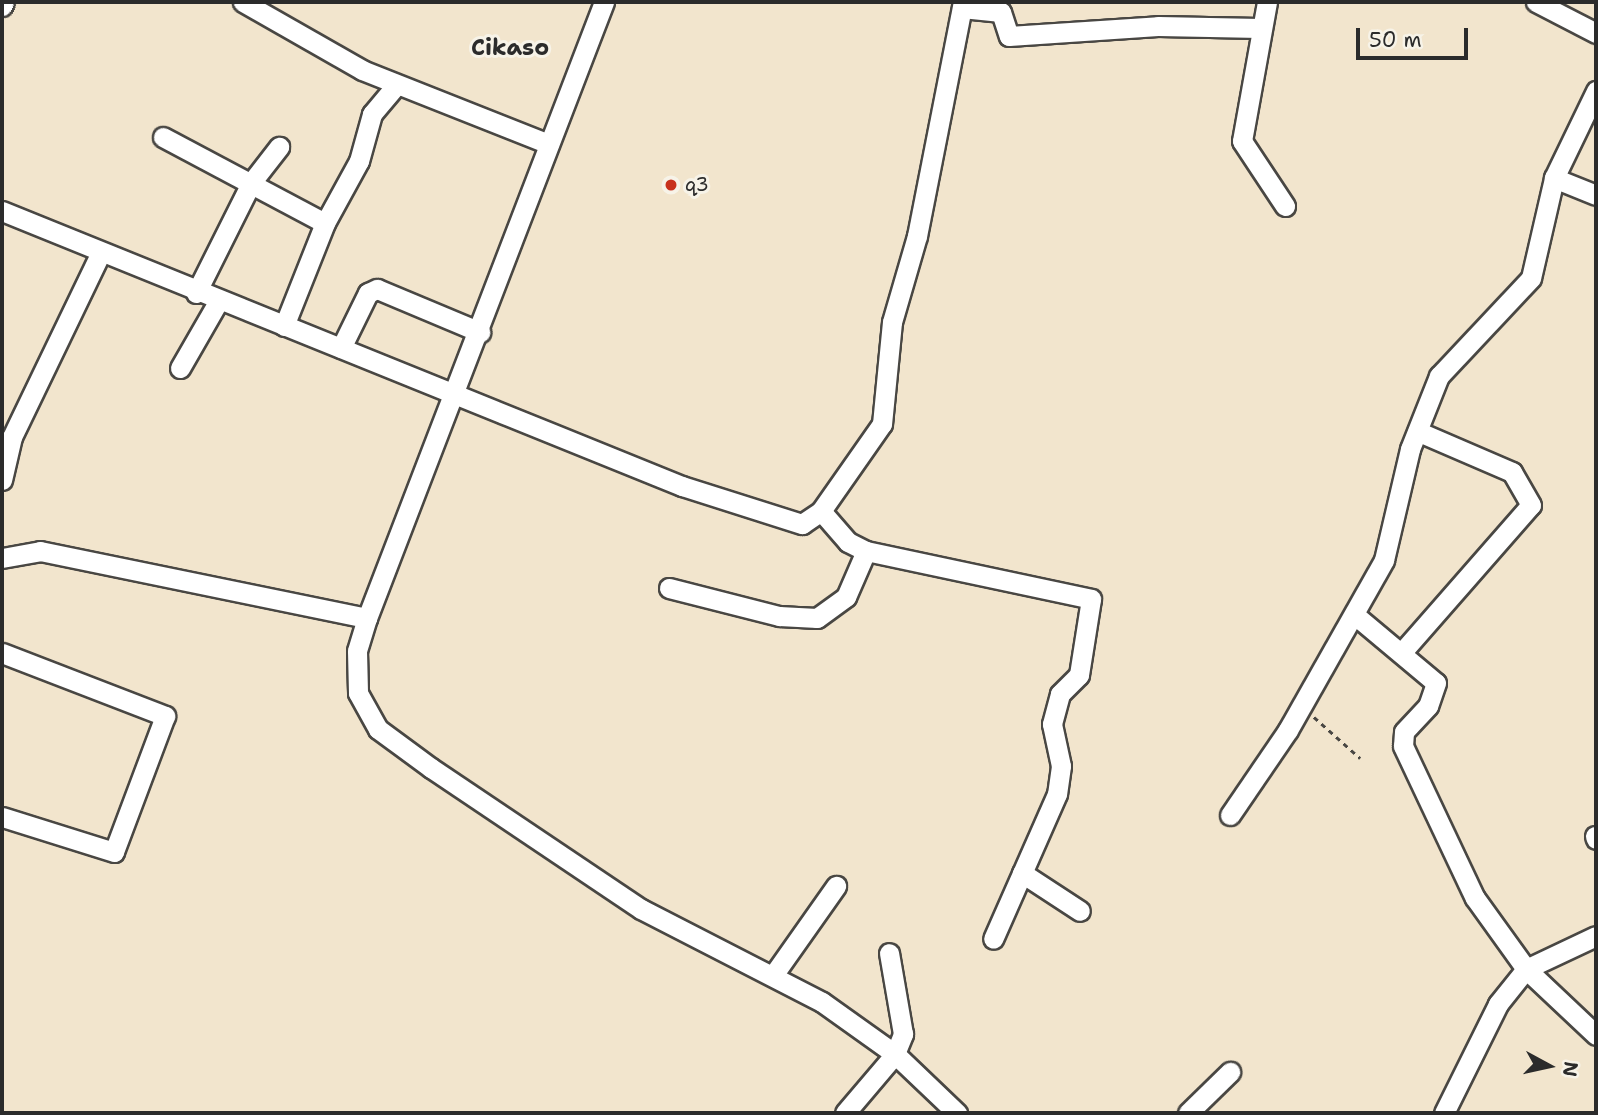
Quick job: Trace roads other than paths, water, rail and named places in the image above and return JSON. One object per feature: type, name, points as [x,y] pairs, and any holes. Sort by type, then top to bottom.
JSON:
[{"type":"street","points":[[243,2],[396,85],[549,144]]},
{"type":"street","points":[[604,2],[480,332],[367,618],[355,675],[377,729],[641,909],[774,974],[895,1054],[957,1113]]},
{"type":"street","points":[[1267,2],[1259,28],[1242,141],[1285,206]]},
{"type":"street","points":[[1536,2],[1596,33]]},
{"type":"street","points":[[2,211],[218,302],[456,393],[682,486],[794,522],[821,511],[882,424],[892,322],[917,236],[962,5],[1001,12],[1009,36],[1158,26],[1259,28]]},
{"type":"street","points":[[284,326],[325,223],[346,191],[372,114],[396,85]]},
{"type":"street","points":[[1230,815],[1356,616],[1384,560],[1417,431],[1439,376],[1531,278],[1554,178],[1596,91]]},
{"type":"street","points":[[163,137],[325,223]]},
{"type":"street","points":[[196,293],[251,183],[279,147]]},
{"type":"street","points":[[1554,178],[1596,195]]},
{"type":"street","points":[[2,480],[12,437],[101,252]]},
{"type":"street","points":[[341,348],[369,293],[377,289],[480,332]]},
{"type":"street","points":[[180,368],[218,302]]},
{"type":"street","points":[[1402,651],[1531,505],[1513,472],[1417,431]]},
{"type":"street","points":[[821,511],[848,542],[866,551],[1091,599],[1079,675],[1060,694],[1052,724],[1061,766],[1057,794],[993,939]]},
{"type":"street","points":[[2,558],[40,551],[367,618]]},
{"type":"street","points":[[669,588],[779,616],[817,618],[846,597],[866,551]]},
{"type":"street","points":[[1356,616],[1402,651],[1437,689],[1404,732],[1404,751],[1475,898],[1526,969],[1596,1035]]},
{"type":"street","points":[[2,653],[165,716],[114,852],[2,817]]},
{"type":"street","points":[[1022,873],[1080,911]]},
{"type":"street","points":[[774,974],[836,886]]},
{"type":"street","points":[[1444,1113],[1498,1004],[1526,969],[1596,936]]},
{"type":"street","points":[[845,1113],[895,1054],[903,1021],[889,953]]},
{"type":"street","points":[[1188,1113],[1230,1072]]},
{"type":"place","name":"q3","points":[[671,185]]},
{"type":"district","name":"Cikaso","points":[[510,47]]}]
